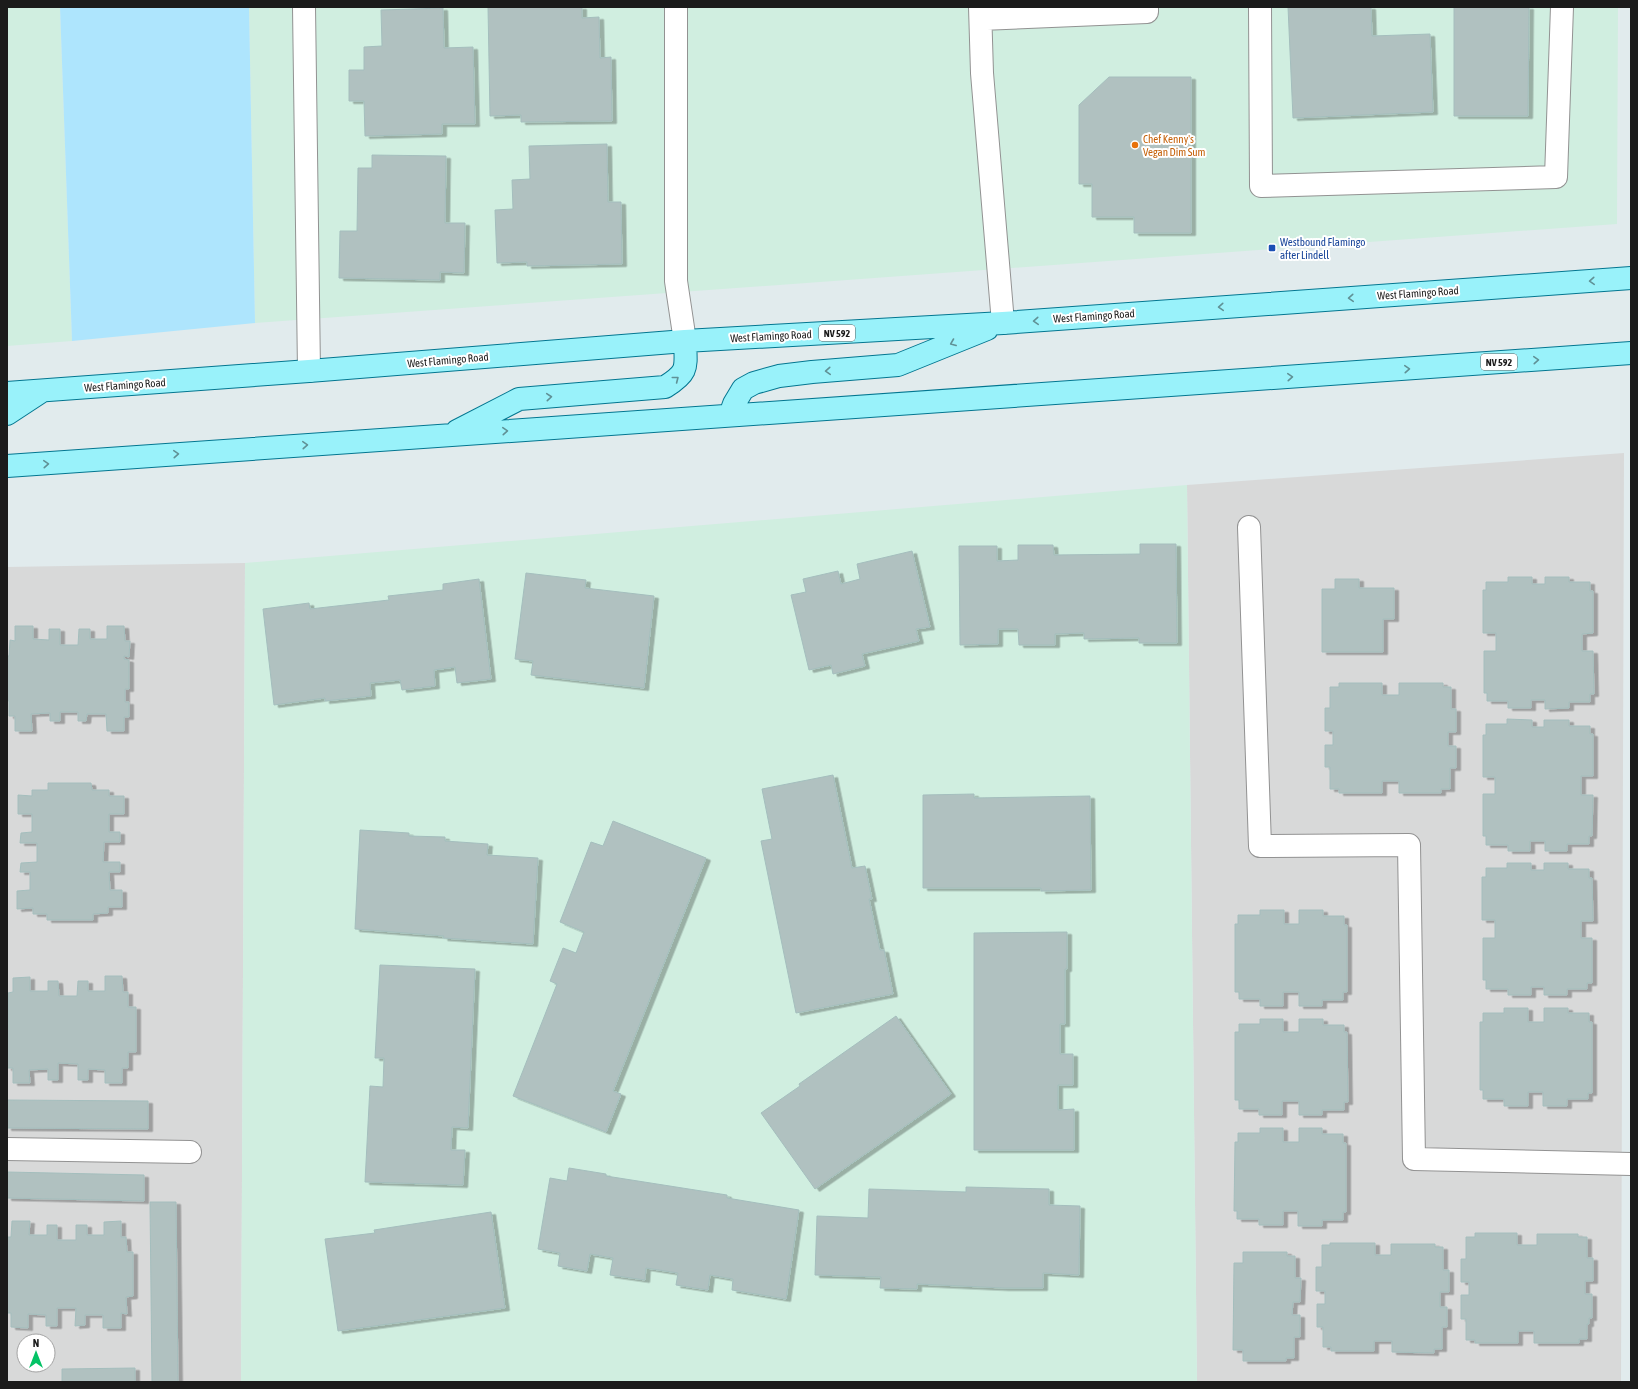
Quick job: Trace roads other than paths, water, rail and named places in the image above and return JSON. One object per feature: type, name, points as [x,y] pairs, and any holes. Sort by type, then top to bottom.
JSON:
[{"type":"main road","name":"West Flamingo Road","points":[[7,393],[685,341],[1003,323],[1631,278]]},
{"type":"main road","points":[[730,415],[734,404],[743,389],[754,383],[779,376],[812,372],[898,366],[1003,323]]},
{"type":"main road","points":[[449,435],[519,399],[665,387],[680,377],[686,365],[685,341]]},
{"type":"main road","name":"NV 592","points":[[7,466],[1631,353]]},
{"type":"main road","points":[[7,414],[43,391]]},
{"type":"lane","points":[[304,7],[309,371]]},
{"type":"lane","points":[[676,7],[676,281],[685,341]]},
{"type":"lane","points":[[1003,323],[982,74],[981,13],[1147,12],[1146,7]]},
{"type":"lane","points":[[1260,7],[1261,186],[1556,177],[1562,7]]},
{"type":"lane","points":[[1249,528],[1260,846],[1409,845],[1414,1159],[1631,1164]]},
{"type":"lane","points":[[7,1149],[190,1152]]},
{"type":"place","name":"Chef Kenny's Vegan Dim Sum","points":[[1135,145]]},
{"type":"place","name":"Westbound Flamingo after Lindell","points":[[1272,248]]}]
